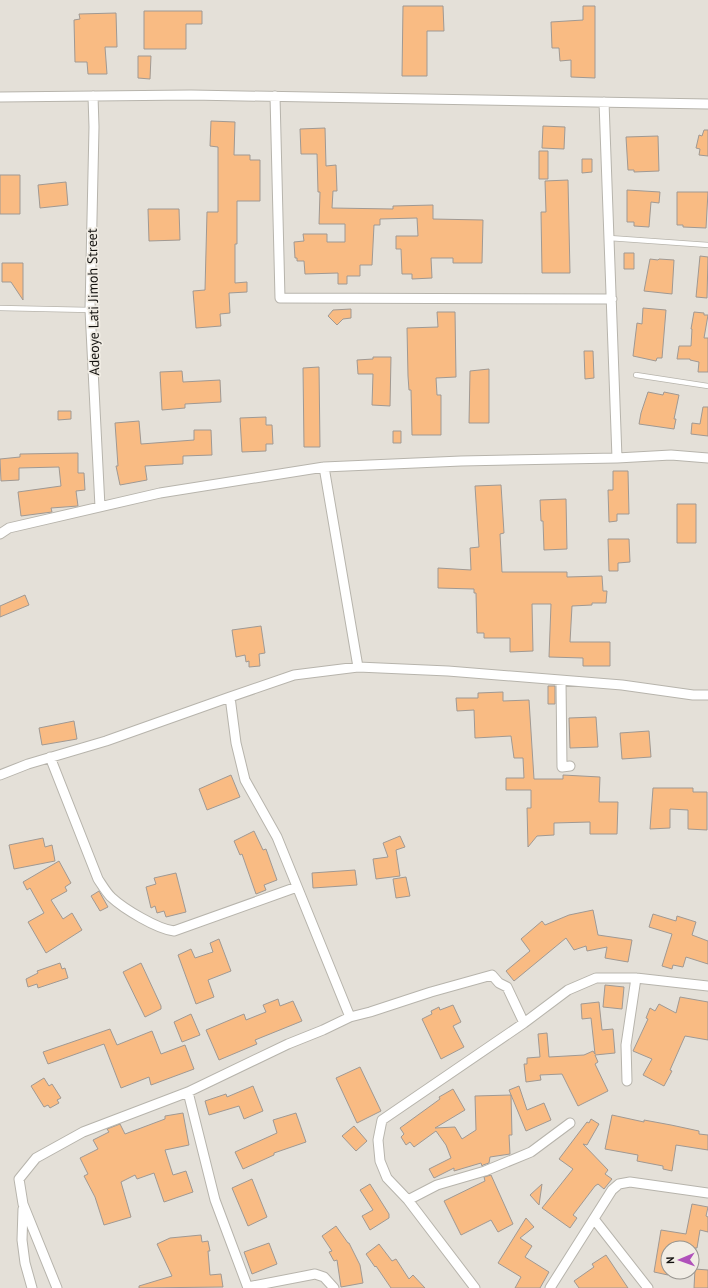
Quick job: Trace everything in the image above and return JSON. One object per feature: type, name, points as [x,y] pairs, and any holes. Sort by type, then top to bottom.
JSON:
[{"type":"street","points":[[0,96],[192,95],[708,104]]},
{"type":"street","name":"Adeoye Lati Jimoh Street","points":[[93,96],[94,127],[90,310],[100,507]]},
{"type":"street","points":[[275,96],[280,298],[612,298]]},
{"type":"street","points":[[604,102],[617,458]]},
{"type":"street","points":[[0,534],[9,528],[160,493],[324,467],[461,461],[617,458],[671,455],[708,458]]},
{"type":"street","points":[[324,467],[358,667]]},
{"type":"street","points":[[0,775],[28,764],[106,741],[294,675],[358,667],[448,671],[622,686],[692,695],[708,695]]},
{"type":"street","points":[[561,681],[562,767],[570,766]]},
{"type":"street","points":[[230,697],[236,743],[245,780],[276,837],[350,1017]]},
{"type":"street","points":[[50,757],[98,879],[111,896],[128,910],[160,927],[174,931],[297,887]]},
{"type":"street","points":[[32,1288],[25,1263],[22,1240],[23,1204],[19,1179],[36,1158],[83,1132],[188,1092],[288,1044],[350,1017],[430,992],[492,975],[507,987],[524,1023]]},
{"type":"street","points":[[474,1288],[408,1200],[388,1178],[380,1161],[378,1140],[382,1120],[524,1023],[568,990],[596,978],[636,978],[708,986]]},
{"type":"street","points":[[627,1081],[626,1045],[636,978]]},
{"type":"street","points":[[188,1092],[215,1200],[248,1287],[315,1274],[324,1277],[334,1288]]},
{"type":"street","points":[[408,1200],[437,1185],[485,1171],[530,1152],[570,1124]]},
{"type":"street","points":[[550,1288],[612,1190],[619,1184],[630,1182],[708,1193]]},
{"type":"street","points":[[23,1204],[57,1288]]},
{"type":"street","points":[[594,1219],[648,1288]]},
{"type":"lane","points":[[609,238],[708,245]]},
{"type":"lane","points":[[0,308],[90,310]]},
{"type":"lane","points":[[636,376],[708,386]]},
{"type":"building","points":[[403,6],[443,6],[444,31],[427,31],[427,76],[402,76]]},
{"type":"building","points":[[583,6],[595,6],[595,78],[571,77],[571,60],[560,61],[559,48],[552,48],[551,22],[583,20]]},
{"type":"building","points":[[144,11],[202,11],[202,24],[186,24],[186,49],[144,49]]},
{"type":"building","points":[[116,13],[117,47],[105,47],[107,74],[88,74],[87,62],[75,62],[74,20],[80,19],[79,14]]},
{"type":"building","points":[[138,56],[151,56],[150,79],[138,78]]},
{"type":"building","points":[[211,121],[235,122],[234,155],[250,155],[250,160],[260,160],[260,201],[237,201],[235,283],[247,282],[247,292],[229,293],[230,313],[220,314],[221,326],[196,328],[193,291],[205,290],[207,212],[218,212],[218,147],[210,146]]},
{"type":"building","points":[[543,126],[565,127],[564,149],[542,148]]},
{"type":"building","points":[[325,128],[326,166],[336,165],[337,191],[333,191],[332,208],[393,209],[393,206],[433,205],[433,219],[483,220],[482,263],[453,263],[453,258],[431,258],[432,278],[412,279],[412,274],[402,274],[401,249],[396,249],[396,236],[418,236],[417,218],[380,219],[380,225],[374,225],[372,265],[360,265],[360,276],[347,276],[347,284],[338,284],[338,273],[305,274],[304,261],[297,261],[297,258],[295,258],[294,242],[304,241],[303,234],[327,234],[327,242],[345,242],[345,224],[319,224],[320,192],[318,192],[317,154],[301,154],[300,129]]},
{"type":"building","points":[[704,130],[708,130],[708,156],[699,155],[700,149],[696,148],[699,135],[702,136]]},
{"type":"building","points":[[658,136],[659,171],[634,172],[634,170],[628,170],[626,137]]},
{"type":"building","points":[[539,151],[548,151],[548,179],[539,179]]},
{"type":"building","points":[[582,159],[592,159],[592,172],[582,173]]},
{"type":"building","points":[[0,175],[20,175],[20,214],[0,214]]},
{"type":"building","points":[[568,180],[570,273],[542,273],[541,212],[546,212],[545,181]]},
{"type":"building","points":[[66,182],[68,205],[40,208],[38,185]]},
{"type":"building","points":[[627,190],[660,192],[659,203],[651,202],[649,227],[634,226],[634,222],[627,222]]},
{"type":"building","points":[[677,192],[708,192],[706,228],[683,227],[683,225],[677,225]]},
{"type":"building","points":[[148,209],[179,209],[180,240],[149,241]]},
{"type":"building","points":[[624,253],[634,253],[634,269],[624,269]]},
{"type":"building","points":[[700,256],[708,257],[707,298],[696,297]]},
{"type":"building","points":[[650,259],[674,260],[672,294],[644,291]]},
{"type":"building","points":[[2,263],[23,263],[23,300],[11,282],[2,282]]},
{"type":"building","points":[[643,308],[666,310],[662,358],[657,358],[656,361],[633,356],[637,323],[642,324]]},
{"type":"building","points":[[351,309],[351,318],[343,319],[337,325],[328,316],[333,310]]},
{"type":"building","points":[[437,312],[455,312],[456,377],[436,378],[437,395],[441,395],[441,435],[412,435],[411,390],[409,390],[408,376],[407,328],[438,327]]},
{"type":"building","points":[[694,312],[708,315],[704,338],[708,338],[708,372],[698,372],[699,362],[690,359],[677,359],[679,346],[691,346],[691,329]]},
{"type":"building","points":[[584,351],[593,351],[594,378],[585,379]]},
{"type":"building","points":[[373,357],[391,357],[390,406],[372,405],[373,374],[358,374],[357,360],[373,359]]},
{"type":"building","points":[[319,367],[320,447],[304,447],[303,368]]},
{"type":"building","points":[[489,369],[489,423],[469,423],[470,371]]},
{"type":"building","points":[[182,371],[183,382],[220,380],[221,402],[185,404],[185,408],[162,410],[160,372]]},
{"type":"building","points":[[648,392],[663,395],[664,392],[679,395],[674,419],[676,419],[674,429],[639,424]]},
{"type":"building","points":[[703,407],[708,407],[708,436],[691,434],[692,423],[700,424]]},
{"type":"building","points":[[58,411],[71,411],[71,419],[58,420]]},
{"type":"building","points":[[266,417],[266,425],[272,425],[273,444],[266,444],[266,451],[242,452],[240,418]]},
{"type":"building","points":[[139,421],[141,444],[194,440],[194,430],[211,430],[212,455],[183,456],[183,464],[145,466],[147,480],[120,485],[116,466],[118,466],[115,423]]},
{"type":"building","points":[[393,431],[401,431],[401,443],[393,443]]},
{"type":"building","points":[[78,453],[78,473],[84,473],[85,490],[76,491],[78,506],[51,508],[52,512],[21,516],[18,492],[61,486],[59,467],[19,468],[19,480],[1,481],[0,459],[20,457],[20,454]]},
{"type":"building","points":[[613,471],[628,471],[629,514],[617,514],[617,521],[609,522],[608,490],[613,490]]},
{"type":"building","points":[[501,485],[504,533],[500,534],[502,572],[567,572],[567,577],[602,576],[603,591],[607,591],[606,603],[592,603],[592,605],[572,606],[570,642],[610,642],[610,666],[583,666],[583,658],[549,657],[551,604],[532,604],[533,651],[510,652],[510,638],[484,638],[484,633],[477,633],[476,593],[474,593],[474,589],[438,588],[438,568],[471,570],[470,548],[479,547],[475,486]]},
{"type":"building","points":[[566,499],[567,549],[544,550],[543,521],[541,521],[540,500]]},
{"type":"building","points":[[677,504],[696,504],[696,543],[677,543]]},
{"type":"building","points":[[608,539],[629,539],[630,562],[618,563],[618,571],[609,571]]},
{"type":"building","points":[[25,595],[29,605],[0,617],[0,606]]},
{"type":"building","points":[[261,626],[265,653],[259,654],[260,666],[249,667],[249,661],[246,662],[245,655],[236,657],[232,630]]},
{"type":"building","points":[[548,686],[555,686],[555,704],[548,704]]},
{"type":"building","points":[[503,692],[503,701],[529,700],[534,779],[563,779],[563,775],[600,777],[599,802],[618,802],[617,834],[590,834],[590,822],[554,823],[554,835],[537,836],[528,847],[527,808],[531,808],[531,790],[506,790],[506,778],[524,778],[523,758],[514,758],[511,736],[475,738],[474,710],[457,711],[456,698],[478,698],[478,693]]},
{"type":"building","points":[[596,717],[598,747],[570,748],[569,718]]},
{"type":"building","points":[[74,721],[77,739],[42,745],[39,728]]},
{"type":"building","points":[[649,731],[651,757],[622,759],[620,733]]},
{"type":"building","points":[[231,775],[240,797],[207,810],[199,789]]},
{"type":"building","points":[[653,788],[693,788],[693,792],[707,792],[707,830],[688,829],[688,810],[670,809],[670,828],[650,829]]},
{"type":"building","points":[[254,831],[263,850],[266,849],[277,880],[264,885],[266,890],[256,894],[242,854],[240,855],[234,841]]},
{"type":"building","points":[[400,836],[405,847],[396,850],[400,876],[376,879],[373,859],[388,857],[383,843]]},
{"type":"building","points":[[43,838],[45,847],[52,845],[55,861],[14,869],[9,845]]},
{"type":"building","points":[[59,861],[71,883],[65,887],[67,891],[51,900],[63,919],[72,913],[82,930],[46,953],[28,922],[44,913],[30,888],[27,890],[23,882]]},
{"type":"building","points":[[355,870],[357,885],[313,888],[312,873]]},
{"type":"building","points":[[176,873],[186,912],[166,917],[164,911],[157,913],[155,906],[151,908],[146,887],[156,884],[154,878]]},
{"type":"building","points":[[406,877],[410,896],[396,898],[393,879]]},
{"type":"building","points":[[99,891],[108,907],[100,911],[91,896]]},
{"type":"building","points":[[593,910],[598,935],[632,940],[628,962],[605,958],[607,947],[587,951],[586,946],[574,950],[566,938],[514,981],[506,971],[530,951],[521,939],[542,921],[545,925],[569,915]]},
{"type":"building","points":[[653,914],[676,921],[677,916],[696,922],[692,935],[708,941],[708,964],[686,957],[683,967],[673,965],[672,969],[662,966],[672,934],[649,927]]},
{"type":"building","points":[[219,939],[231,971],[208,980],[214,997],[196,1004],[178,955],[191,949],[195,958],[213,952],[210,943]]},
{"type":"building","points":[[60,963],[62,969],[65,968],[68,978],[38,988],[37,984],[28,987],[26,979],[38,973],[37,971]]},
{"type":"building","points":[[141,963],[161,1006],[161,1009],[145,1017],[123,972]]},
{"type":"building","points":[[605,985],[624,987],[622,1009],[603,1007]]},
{"type":"building","points":[[680,997],[708,1002],[708,1040],[685,1036],[670,1070],[672,1071],[664,1086],[643,1075],[652,1059],[633,1051],[648,1019],[646,1018],[650,1008],[655,1011],[659,1004],[676,1013]]},
{"type":"building","points":[[278,999],[280,1006],[293,1001],[302,1021],[255,1040],[257,1044],[219,1060],[206,1030],[244,1014],[246,1020],[266,1012],[263,1005]]},
{"type":"building","points":[[599,1002],[602,1030],[613,1029],[615,1053],[595,1055],[598,1062],[595,1064],[608,1091],[578,1106],[562,1074],[540,1075],[541,1080],[526,1082],[524,1064],[527,1064],[527,1058],[540,1057],[538,1034],[547,1033],[549,1057],[584,1055],[593,1051],[595,1054],[591,1018],[582,1019],[581,1004]]},
{"type":"building","points":[[453,1005],[461,1022],[453,1026],[464,1047],[441,1059],[422,1019],[432,1014],[431,1011],[439,1007],[440,1010]]},
{"type":"building","points":[[191,1014],[200,1035],[182,1042],[174,1022]]},
{"type":"building","points":[[110,1029],[117,1045],[152,1031],[161,1054],[185,1045],[194,1069],[151,1085],[149,1077],[121,1088],[104,1044],[48,1064],[43,1052]]},
{"type":"building","points":[[360,1067],[381,1111],[357,1123],[336,1078]]},
{"type":"building","points":[[44,1078],[49,1086],[52,1084],[61,1098],[57,1100],[59,1103],[50,1108],[48,1105],[44,1107],[31,1086]]},
{"type":"building","points":[[253,1086],[263,1111],[244,1119],[239,1106],[209,1115],[205,1101],[226,1094],[227,1097]]},
{"type":"building","points":[[519,1086],[527,1110],[544,1103],[551,1120],[526,1131],[509,1090]]},
{"type":"building","points":[[453,1089],[465,1110],[435,1128],[455,1127],[462,1139],[476,1130],[475,1096],[511,1095],[512,1135],[509,1135],[510,1154],[490,1157],[489,1163],[482,1166],[481,1163],[454,1171],[454,1168],[434,1178],[429,1169],[451,1158],[446,1145],[436,1131],[414,1147],[410,1142],[406,1145],[401,1137],[404,1134],[400,1128],[440,1099],[439,1097]]},
{"type":"building","points":[[183,1113],[189,1145],[165,1150],[173,1175],[186,1171],[193,1192],[164,1202],[154,1173],[137,1179],[135,1175],[121,1182],[131,1217],[104,1225],[95,1197],[84,1176],[88,1174],[80,1158],[98,1149],[93,1140],[109,1132],[107,1129],[120,1124],[125,1134],[165,1119],[165,1116]]},
{"type":"building","points":[[296,1113],[306,1142],[274,1153],[274,1155],[243,1169],[235,1152],[277,1133],[273,1120]]},
{"type":"building","points":[[612,1115],[699,1131],[699,1134],[708,1135],[708,1150],[676,1145],[672,1171],[663,1169],[663,1166],[637,1161],[638,1155],[605,1149]]},
{"type":"building","points":[[591,1119],[599,1124],[587,1145],[583,1144],[608,1170],[605,1174],[612,1179],[604,1189],[598,1184],[595,1186],[573,1215],[577,1218],[570,1228],[542,1208],[573,1169],[559,1159],[587,1122],[589,1123]]},
{"type":"building","points":[[354,1126],[367,1141],[356,1151],[342,1136]]},
{"type":"building","points":[[491,1175],[513,1224],[498,1232],[491,1220],[461,1235],[444,1201],[485,1181],[484,1177]]},
{"type":"building","points":[[252,1179],[267,1217],[248,1226],[232,1188]]},
{"type":"building","points":[[370,1184],[389,1214],[389,1218],[370,1230],[362,1216],[373,1210],[360,1190]]},
{"type":"building","points":[[542,1184],[539,1205],[530,1195]]},
{"type":"building","points":[[692,1204],[708,1207],[706,1216],[708,1217],[708,1232],[700,1230],[698,1240],[660,1240],[660,1273],[654,1272],[661,1230],[686,1234]]},
{"type":"building","points":[[526,1218],[534,1227],[520,1238],[532,1246],[525,1257],[549,1272],[540,1288],[515,1288],[521,1277],[498,1263]]},
{"type":"building","points":[[336,1226],[349,1243],[360,1265],[363,1283],[341,1287],[337,1260],[334,1261],[329,1252],[332,1251],[322,1236]]},
{"type":"building","points":[[201,1235],[202,1242],[208,1241],[210,1251],[208,1251],[210,1275],[221,1274],[223,1287],[139,1288],[139,1286],[172,1276],[157,1244],[170,1238]]},
{"type":"building","points":[[269,1243],[277,1264],[252,1274],[244,1252]]},
{"type":"building","points":[[379,1244],[392,1261],[396,1259],[409,1279],[413,1275],[425,1288],[391,1288],[366,1254]]},
{"type":"building","points":[[606,1255],[628,1288],[579,1288],[574,1281],[594,1267],[592,1264]]},
{"type":"building","points":[[700,1269],[708,1270],[708,1288],[694,1288],[694,1280],[700,1280]]}]
